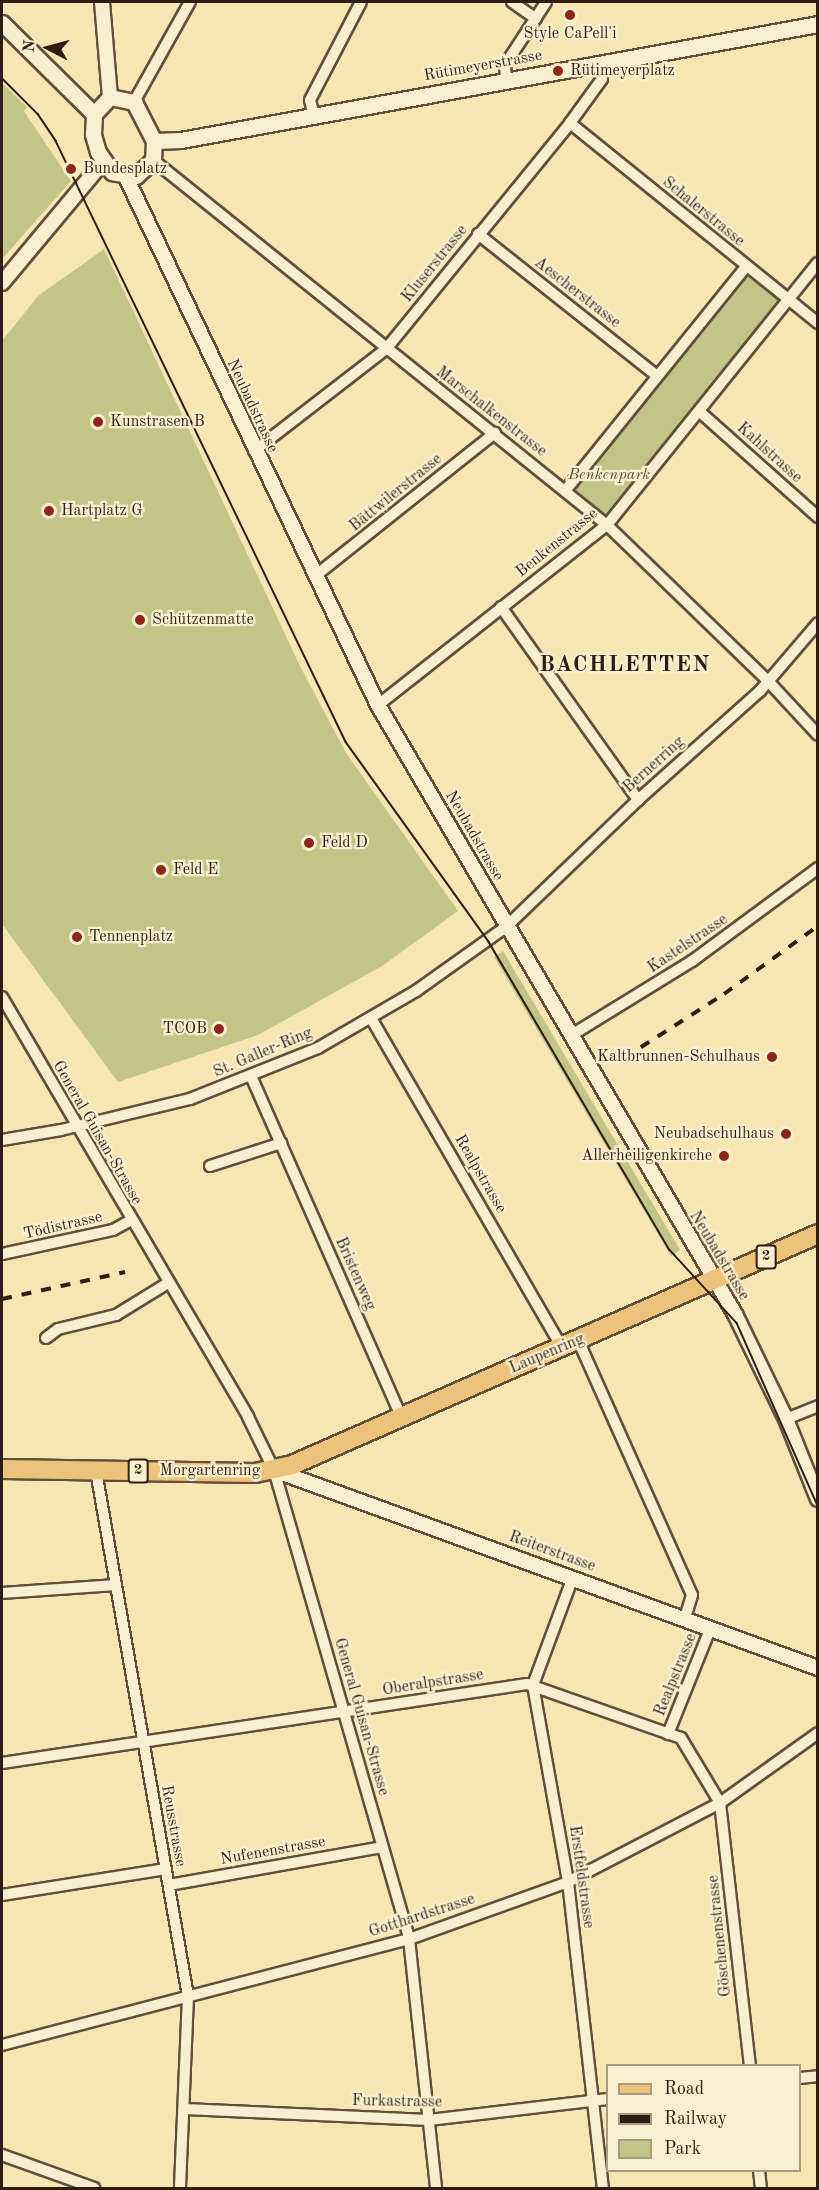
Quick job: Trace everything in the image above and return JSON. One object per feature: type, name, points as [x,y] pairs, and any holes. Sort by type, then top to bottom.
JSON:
[{"type":"main road","points":[[2,23],[94,114]]},
{"type":"main road","name":"Rütimeyerstrasse","points":[[154,141],[181,140],[818,24]]},
{"type":"main road","points":[[110,97],[134,102],[154,141],[153,160],[142,173],[126,177],[112,172],[102,163],[93,134],[94,114],[110,97]]},
{"type":"main road","name":"Laupenring","points":[[274,1470],[402,1418],[818,1234]]},
{"type":"main road","name":"Morgartenring","points":[[2,1469],[274,1470]]},
{"type":"street","points":[[102,2],[110,97]]},
{"type":"street","points":[[134,102],[190,2]]},
{"type":"street","points":[[314,116],[310,100],[361,2]]},
{"type":"street","points":[[512,2],[536,19]]},
{"type":"street","points":[[506,80],[505,65],[546,2]]},
{"type":"street","name":"Kluserstrasse","points":[[254,451],[386,349],[570,123],[602,79],[599,64]]},
{"type":"street","name":"Schalerstrasse","points":[[570,123],[818,323]]},
{"type":"street","name":"Marschalkenstrasse","points":[[153,160],[607,525],[769,682],[818,735]]},
{"type":"street","points":[[2,283],[102,163]]},
{"type":"street","name":"Neubadstrasse","points":[[126,177],[254,451],[378,705],[715,1280],[786,1419],[818,1499]]},
{"type":"street","name":"Aescherstrasse","points":[[478,234],[657,376]]},
{"type":"street","name":"Benkenstrasse","points":[[378,705],[607,525],[818,263]]},
{"type":"street","points":[[566,491],[746,267]]},
{"type":"street","name":"Kahlstrasse","points":[[700,412],[818,517]]},
{"type":"street","name":"Bättwilerstrasse","points":[[315,576],[495,433]]},
{"type":"street","points":[[501,607],[638,800]]},
{"type":"street","name":"Bernerring","points":[[507,926],[638,800],[769,682],[818,623]]},
{"type":"street","name":"Kastelstrasse","points":[[570,1036],[692,961],[818,868]]},
{"type":"street","name":"St. Galler-Ring","points":[[2,1140],[75,1127],[190,1099],[318,1048],[425,985],[507,926]]},
{"type":"street","name":"General Guisan-Strasse","points":[[2,997],[274,1470],[409,1940],[436,2188]]},
{"type":"street","name":"Realpstrasse","points":[[371,1018],[570,1344],[692,1594],[685,1618]]},
{"type":"street","name":"Bristenweg","points":[[251,1076],[402,1418]]},
{"type":"street","points":[[210,1166],[280,1143]]},
{"type":"street","name":"Tödistrasse","points":[[2,1254],[113,1230],[129,1221]]},
{"type":"street","points":[[46,1338],[58,1329],[116,1315],[168,1283]]},
{"type":"street","points":[[786,1419],[818,1406]]},
{"type":"street","name":"Reiterstrasse","points":[[274,1470],[818,1668]]},
{"type":"street","name":"Reusstrasse","points":[[96,1471],[188,1996],[180,2188]]},
{"type":"street","points":[[533,1685],[573,1577]]},
{"type":"street","points":[[2,1593],[115,1586]]},
{"type":"street","name":"Realpstrasse","points":[[668,1734],[711,1628]]},
{"type":"street","name":"Oberalpstrasse","points":[[2,1763],[533,1685],[681,1738],[720,1803]]},
{"type":"street","name":"Erstfeldstrasse","points":[[533,1685],[568,1882],[603,2188]]},
{"type":"street","name":"Gotthardstrasse","points":[[2,2045],[409,1940],[568,1882],[720,1803],[818,1733]]},
{"type":"street","name":"Göschenenstrasse","points":[[720,1803],[750,2064]]},
{"type":"street","name":"Nufenenstrasse","points":[[169,1885],[382,1847]]},
{"type":"street","points":[[2,1895],[166,1869]]},
{"type":"street","points":[[801,2078],[818,2076]]},
{"type":"street","name":"Furkastrasse","points":[[185,2109],[429,2120],[606,2099]]},
{"type":"street","points":[[2,2155],[94,2188]]},
{"type":"street","points":[[759,2172],[761,2188]]},
{"type":"green space","points":[[2,83],[27,107],[24,111],[71,181],[2,259]]},
{"type":"green space","name":"Schützenmatte","points":[[104,249],[300,666],[346,753],[458,911],[382,966],[258,1035],[118,1082],[2,924],[2,341],[38,296]]},
{"type":"green space","name":"Benkenpark","points":[[742,264],[786,300],[609,522],[564,485]]},
{"type":"green space","points":[[503,951],[680,1250],[671,1256],[494,957]]},
{"type":"tram line","points":[[2,78],[38,114],[56,141],[346,742],[489,942],[670,1250],[737,1323],[818,1506]]},
{"type":"railway","points":[[624,1058],[724,994],[818,926]]},
{"type":"railway","points":[[2,1299],[125,1272]]},
{"type":"place","name":"Style CaPell'i","points":[[570,15]]},
{"type":"place","name":"Rütimeyerplatz","points":[[558,71]]},
{"type":"place","name":"Bundesplatz","points":[[71,169]]},
{"type":"place","name":"Kunstrasen B","points":[[98,422]]},
{"type":"place","name":"Hartplatz G","points":[[49,511]]},
{"type":"place","name":"Schützenmatte","points":[[140,620]]},
{"type":"place","name":"Feld D","points":[[309,843]]},
{"type":"place","name":"Feld E","points":[[161,870]]},
{"type":"place","name":"Tennenplatz","points":[[77,937]]},
{"type":"place","name":"TCOB","points":[[219,1029]]},
{"type":"place","name":"Kaltbrunnen-Schulhaus","points":[[772,1057]]},
{"type":"place","name":"Neubadschulhaus","points":[[786,1134]]},
{"type":"place","name":"Allerheiligenkirche","points":[[724,1156]]},
{"type":"district","name":"BACHLETTEN","points":[[625,666]]}]
